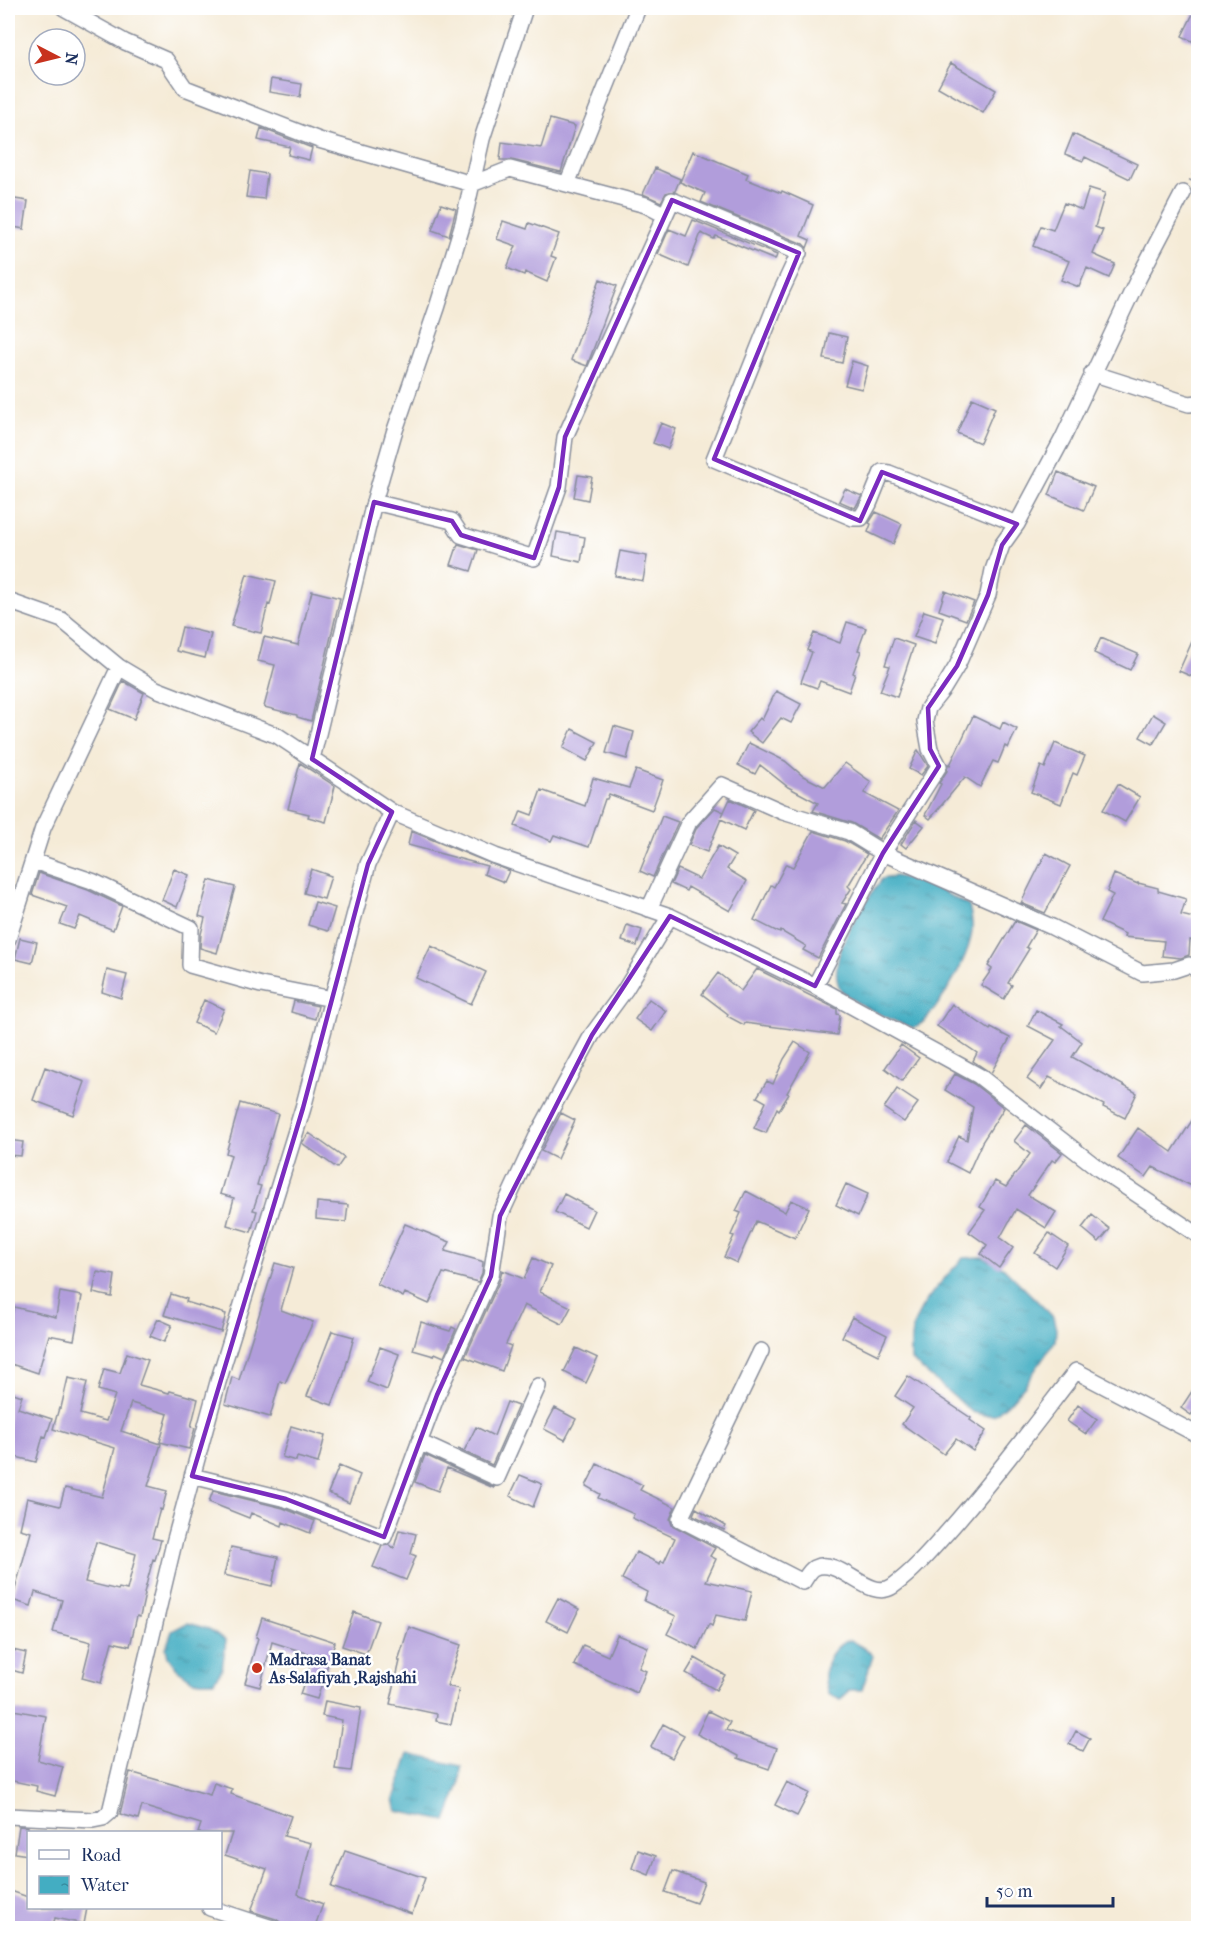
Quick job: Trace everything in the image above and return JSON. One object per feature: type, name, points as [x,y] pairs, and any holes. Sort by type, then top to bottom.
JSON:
[{"type":"street","points":[[64,8],[125,42],[166,60],[185,88],[319,140],[472,184],[510,169],[646,205],[665,215]]},
{"type":"street","points":[[312,759],[374,502],[394,433],[437,308],[463,223],[482,139],[525,8]]},
{"type":"street","points":[[567,184],[638,8]]},
{"type":"street","points":[[815,986],[883,853],[939,766],[930,749],[925,721],[928,708],[957,666],[987,595],[1002,545],[1017,524],[1063,438],[1137,281],[1183,193]]},
{"type":"street","points":[[374,502],[452,521],[461,535],[534,558],[559,487],[565,437],[672,200],[798,253],[714,459],[853,518],[861,518],[882,472],[1017,524]]},
{"type":"street","points":[[1092,373],[1190,404],[1198,403]]},
{"type":"street","points":[[8,601],[62,620],[118,667],[156,689],[278,736],[392,812],[495,856],[670,916],[815,986],[979,1076],[1099,1169],[1198,1235]]},
{"type":"street","points":[[8,939],[14,897],[33,861],[43,828],[118,667]]},
{"type":"street","points":[[649,909],[689,822],[722,785],[783,812],[849,832],[883,853],[1052,927],[1142,973],[1174,970],[1189,965],[1198,970]]},
{"type":"street","points":[[8,1816],[93,1820],[102,1825],[110,1812],[174,1543],[218,1382],[303,1108],[368,864],[392,812]]},
{"type":"street","points":[[33,861],[92,881],[191,928],[190,965],[261,985],[332,999]]},
{"type":"street","points":[[192,1476],[286,1499],[384,1537],[437,1395],[491,1276],[500,1215],[534,1144],[592,1035],[625,990],[670,916]]},
{"type":"street","points":[[761,1350],[680,1520],[802,1582],[812,1569],[824,1565],[875,1590],[891,1587],[930,1551],[982,1492],[1076,1371],[1198,1435]]},
{"type":"street","points":[[419,1442],[497,1478],[538,1386]]},
{"type":"street","points":[[213,1909],[272,1929]]},
{"type":"highlighted area","points":[[672,200],[799,253],[714,459],[860,521],[882,472],[1017,524],[1002,545],[988,595],[957,666],[928,708],[930,749],[939,766],[883,853],[815,986],[670,916],[592,1035],[500,1216],[491,1276],[437,1395],[384,1537],[286,1499],[192,1476],[303,1108],[368,864],[392,812],[312,759],[374,502],[452,521],[461,535],[534,558],[559,487],[565,437]]},
{"type":"water","points":[[895,876],[927,883],[969,906],[972,921],[967,951],[956,975],[927,1019],[914,1028],[853,1000],[841,990],[837,978],[837,963],[841,948],[856,917],[882,879]]},
{"type":"water","points":[[982,1257],[1003,1267],[1053,1317],[1056,1329],[1055,1341],[1025,1385],[994,1415],[972,1412],[911,1360],[912,1332],[915,1321],[926,1302],[963,1258]]},
{"type":"water","points":[[187,1623],[209,1629],[226,1640],[222,1669],[214,1681],[194,1681],[177,1669],[168,1657],[166,1648],[172,1631]]},
{"type":"water","points":[[851,1640],[873,1656],[862,1690],[849,1690],[841,1700],[828,1694],[825,1683],[826,1666],[835,1649]]},
{"type":"water","points":[[409,1754],[461,1766],[460,1784],[446,1821],[397,1811],[394,1799]]},
{"type":"building","points":[[1198,8],[1198,44],[1182,36]]},
{"type":"building","points":[[951,63],[996,90],[983,113],[938,87]]},
{"type":"building","points":[[271,79],[302,84],[300,97],[269,92]]},
{"type":"building","points":[[550,119],[575,126],[561,172],[512,160],[500,160],[502,142],[541,148]]},
{"type":"building","points":[[261,128],[312,148],[309,160],[288,155],[290,147],[258,140]]},
{"type":"building","points":[[1073,134],[1137,164],[1130,179],[1085,157],[1083,161],[1065,154]]},
{"type":"building","points":[[693,151],[748,174],[746,179],[781,193],[782,191],[813,205],[801,236],[810,240],[807,248],[803,244],[701,202],[705,193],[680,182]]},
{"type":"building","points":[[655,168],[680,179],[675,191],[666,193],[661,202],[643,194]]},
{"type":"building","points":[[250,171],[267,174],[264,199],[246,197]]},
{"type":"building","points":[[1089,188],[1105,193],[1095,227],[1103,230],[1093,254],[1115,264],[1109,278],[1087,268],[1079,287],[1061,280],[1069,261],[1033,246],[1041,226],[1053,230],[1064,203],[1082,210]]},
{"type":"building","points":[[8,198],[28,201],[24,229],[8,226]]},
{"type":"building","points":[[441,204],[456,209],[449,236],[432,230]]},
{"type":"building","points":[[693,220],[777,255],[775,260],[716,236],[714,239],[701,233],[688,267],[658,254],[669,229],[686,236]]},
{"type":"building","points":[[503,221],[527,229],[529,223],[559,234],[551,256],[556,258],[547,282],[525,272],[524,275],[507,268],[516,246],[497,239]]},
{"type":"building","points":[[600,279],[617,286],[587,366],[571,360]]},
{"type":"building","points":[[829,333],[847,337],[842,363],[824,359]]},
{"type":"building","points":[[852,361],[868,366],[862,389],[845,385]]},
{"type":"building","points":[[972,398],[995,408],[980,443],[957,433]]},
{"type":"building","points":[[661,423],[676,429],[668,449],[653,443]]},
{"type":"building","points":[[1058,472],[1094,487],[1084,510],[1049,495]]},
{"type":"building","points":[[578,475],[592,477],[588,500],[574,497]]},
{"type":"building","points":[[845,489],[862,496],[855,508],[839,501]]},
{"type":"building","points":[[876,512],[902,524],[893,544],[868,532],[871,524],[869,523]]},
{"type":"building","points":[[557,532],[585,537],[581,562],[553,556]]},
{"type":"building","points":[[458,544],[478,550],[471,571],[451,565]]},
{"type":"building","points":[[620,551],[647,556],[643,581],[615,576]]},
{"type":"building","points":[[247,574],[276,581],[261,633],[231,626]]},
{"type":"building","points":[[312,591],[340,598],[311,721],[264,707],[275,665],[258,661],[264,637],[298,645]]},
{"type":"building","points":[[945,591],[974,602],[966,620],[939,610]]},
{"type":"building","points":[[924,611],[943,617],[935,644],[914,637]]},
{"type":"building","points":[[847,622],[866,628],[858,650],[861,651],[849,692],[820,681],[817,688],[801,682],[812,652],[807,650],[814,633],[840,643]]},
{"type":"building","points":[[182,627],[211,634],[205,658],[176,651]]},
{"type":"building","points":[[1198,628],[1198,679],[1179,671]]},
{"type":"building","points":[[894,638],[914,645],[897,697],[880,691],[890,666],[885,665]]},
{"type":"building","points":[[1101,638],[1138,654],[1130,670],[1094,653]]},
{"type":"building","points":[[123,681],[144,693],[134,719],[110,709]]},
{"type":"building","points":[[776,691],[801,704],[791,723],[781,718],[762,743],[748,732],[760,718],[762,720]]},
{"type":"building","points":[[1153,714],[1166,722],[1153,744],[1140,737]]},
{"type":"building","points":[[973,716],[1000,729],[1003,722],[1017,729],[1008,748],[1005,746],[998,763],[993,761],[980,787],[965,777],[930,819],[925,815]]},
{"type":"building","points":[[614,726],[634,732],[627,759],[606,753]]},
{"type":"building","points":[[572,729],[597,742],[587,761],[563,748]]},
{"type":"building","points":[[749,743],[785,761],[803,776],[825,787],[845,763],[871,782],[864,793],[898,811],[879,839],[852,823],[813,811],[818,803],[788,787],[760,765],[755,774],[738,765]]},
{"type":"building","points":[[1055,743],[1085,756],[1077,775],[1073,773],[1061,804],[1031,792],[1041,766],[1045,768]]},
{"type":"building","points":[[918,750],[928,766],[921,775],[909,769]]},
{"type":"building","points":[[300,763],[335,786],[326,822],[308,817],[309,814],[288,809]]},
{"type":"building","points":[[636,770],[663,780],[652,810],[609,794],[605,799],[589,847],[554,835],[551,841],[515,826],[521,811],[532,815],[541,790],[585,806],[593,778],[629,788]]},
{"type":"building","points":[[1118,784],[1140,797],[1125,822],[1103,810]]},
{"type":"building","points":[[730,799],[754,810],[744,830],[721,819],[707,852],[689,845],[697,827],[715,808],[724,812]]},
{"type":"building","points":[[662,816],[678,822],[653,877],[640,871]]},
{"type":"building","points":[[916,820],[924,826],[906,848],[901,844]]},
{"type":"building","points":[[411,831],[509,871],[504,882],[484,874],[487,866],[408,845]]},
{"type":"building","points":[[813,831],[845,841],[867,854],[848,886],[851,889],[842,903],[846,904],[818,958],[803,950],[806,946],[781,931],[780,933],[754,920],[771,885],[774,887],[786,864],[793,867]]},
{"type":"building","points":[[718,846],[735,856],[727,869],[747,881],[730,911],[688,887],[686,891],[671,884],[678,869],[699,879]]},
{"type":"building","points":[[1046,853],[1070,866],[1045,913],[1021,903]]},
{"type":"building","points":[[174,869],[189,875],[177,907],[162,900]]},
{"type":"building","points":[[311,869],[331,876],[324,899],[304,893]]},
{"type":"building","points":[[39,873],[88,890],[122,906],[113,930],[80,916],[74,929],[60,924],[67,907],[32,895]]},
{"type":"building","points":[[1114,874],[1186,899],[1181,915],[1198,919],[1198,942],[1190,940],[1189,955],[1181,958],[1162,956],[1164,941],[1124,937],[1125,934],[1100,922],[1113,895],[1107,892]]},
{"type":"building","points":[[209,880],[235,887],[217,953],[200,948],[205,918],[199,916]]},
{"type":"building","points":[[315,902],[335,908],[328,931],[308,925]]},
{"type":"building","points":[[1015,921],[1036,930],[1026,947],[1029,949],[1008,983],[1012,985],[1004,999],[981,985],[992,969],[988,966]]},
{"type":"building","points":[[627,925],[642,930],[637,946],[622,941]]},
{"type":"building","points":[[20,938],[37,942],[32,963],[15,959]]},
{"type":"building","points":[[431,946],[486,972],[471,1004],[416,978]]},
{"type":"building","points":[[757,969],[837,1009],[837,1014],[840,1015],[837,1035],[745,1023],[744,1025],[727,1016],[728,1014],[702,994],[718,973],[741,991]]},
{"type":"building","points":[[107,970],[127,975],[121,998],[102,992]]},
{"type":"building","points":[[649,999],[666,1011],[652,1031],[635,1019]]},
{"type":"building","points":[[204,1000],[224,1009],[214,1032],[194,1023]]},
{"type":"building","points":[[294,1001],[318,1006],[315,1019],[291,1012]]},
{"type":"building","points":[[952,1004],[990,1030],[991,1028],[1010,1038],[991,1073],[973,1061],[977,1053],[937,1026]]},
{"type":"building","points":[[1036,1010],[1063,1024],[1061,1026],[1082,1042],[1072,1057],[1137,1093],[1125,1118],[1049,1077],[1041,1089],[1027,1079],[1055,1040],[1028,1026]]},
{"type":"building","points":[[795,1042],[810,1052],[787,1093],[789,1094],[779,1110],[777,1108],[766,1133],[754,1128],[766,1102],[757,1097],[767,1081],[773,1084],[784,1059]]},
{"type":"building","points":[[901,1045],[919,1058],[902,1081],[885,1068]]},
{"type":"building","points":[[45,1067],[85,1082],[73,1115],[33,1100]]},
{"type":"building","points":[[955,1074],[974,1084],[1004,1108],[982,1142],[968,1173],[947,1162],[959,1136],[967,1140],[973,1107],[945,1090]]},
{"type":"building","points":[[897,1089],[918,1103],[904,1122],[884,1108]]},
{"type":"building","points":[[240,1103],[278,1114],[257,1185],[261,1186],[253,1210],[257,1211],[251,1232],[227,1225],[234,1198],[220,1194],[231,1155],[226,1153]]},
{"type":"building","points":[[1198,1111],[1198,1189],[1153,1167],[1146,1177],[1118,1158],[1138,1128],[1172,1152]]},
{"type":"building","points":[[561,1113],[575,1120],[557,1159],[541,1151]]},
{"type":"building","points":[[1026,1125],[1062,1153],[1055,1162],[1052,1160],[1028,1195],[1056,1212],[1046,1228],[1016,1209],[1000,1238],[1013,1248],[999,1268],[981,1254],[987,1245],[969,1232],[985,1210],[980,1207],[995,1181],[1006,1187],[1030,1154],[1014,1141]]},
{"type":"building","points":[[309,1133],[344,1158],[337,1168],[302,1143]]},
{"type":"building","points":[[8,1140],[23,1142],[21,1156],[8,1155]]},
{"type":"building","points":[[846,1184],[868,1194],[858,1216],[836,1205]]},
{"type":"building","points":[[746,1191],[785,1212],[791,1200],[809,1208],[795,1238],[756,1221],[737,1263],[724,1257],[741,1213],[736,1211]]},
{"type":"building","points":[[564,1194],[594,1210],[586,1227],[555,1212]]},
{"type":"building","points":[[317,1202],[348,1205],[346,1222],[316,1219]]},
{"type":"building","points":[[1092,1215],[1110,1229],[1099,1242],[1082,1228]]},
{"type":"building","points":[[405,1224],[450,1242],[445,1251],[483,1262],[478,1282],[443,1273],[429,1304],[405,1293],[403,1297],[377,1284]]},
{"type":"building","points":[[1049,1233],[1068,1246],[1055,1267],[1035,1253]]},
{"type":"building","points":[[533,1258],[551,1266],[540,1292],[571,1307],[562,1324],[524,1305],[506,1344],[511,1346],[502,1371],[465,1357],[500,1280],[502,1270],[524,1279]]},
{"type":"building","points":[[275,1263],[293,1268],[281,1310],[313,1322],[285,1383],[280,1381],[270,1417],[225,1404],[232,1377],[239,1380]]},
{"type":"building","points":[[97,1272],[115,1275],[112,1297],[93,1293]]},
{"type":"building","points":[[60,1292],[82,1296],[74,1340],[49,1335],[38,1373],[8,1363],[8,1331],[14,1307],[56,1317]]},
{"type":"building","points":[[171,1294],[187,1299],[186,1302],[226,1314],[221,1332],[164,1315]]},
{"type":"building","points":[[852,1317],[887,1335],[878,1355],[842,1337]]},
{"type":"building","points":[[158,1319],[172,1325],[164,1342],[150,1336]]},
{"type":"building","points":[[421,1322],[450,1331],[452,1327],[456,1329],[444,1357],[435,1353],[434,1356],[413,1350]]},
{"type":"building","points":[[332,1331],[354,1337],[343,1377],[332,1405],[307,1396]]},
{"type":"building","points":[[380,1347],[399,1354],[387,1390],[367,1382]]},
{"type":"building","points":[[576,1348],[598,1358],[586,1383],[564,1372]]},
{"type":"building","points":[[127,1353],[148,1360],[139,1385],[198,1399],[191,1427],[195,1428],[189,1449],[160,1442],[168,1414],[131,1403],[121,1431],[161,1444],[148,1486],[167,1491],[152,1538],[161,1540],[155,1560],[153,1559],[140,1617],[137,1616],[130,1646],[112,1642],[101,1683],[82,1678],[91,1642],[53,1632],[62,1600],[35,1592],[31,1606],[12,1600],[31,1532],[20,1529],[27,1498],[60,1506],[65,1488],[102,1497],[115,1448],[53,1429],[68,1378],[87,1382],[80,1414],[106,1421],[115,1395],[98,1390],[104,1369],[120,1373]],"holes":[[[96,1542],[136,1554],[127,1590],[85,1582]]]},
{"type":"building","points":[[908,1376],[971,1418],[970,1420],[986,1431],[973,1451],[956,1439],[944,1454],[902,1424],[913,1408],[895,1396]]},
{"type":"building","points":[[1198,1382],[1198,1405],[1191,1415],[1181,1408]]},
{"type":"building","points":[[8,1391],[22,1396],[18,1408],[52,1419],[46,1437],[43,1436],[36,1462],[8,1455]]},
{"type":"building","points":[[507,1402],[518,1406],[492,1465],[458,1449],[464,1451],[476,1427],[494,1436]]},
{"type":"building","points":[[1078,1405],[1097,1419],[1086,1434],[1067,1421]]},
{"type":"building","points":[[555,1408],[576,1419],[565,1440],[544,1429]]},
{"type":"building","points":[[291,1426],[325,1436],[318,1463],[297,1457],[296,1461],[282,1457]]},
{"type":"building","points":[[425,1455],[494,1488],[447,1468],[438,1491],[415,1482]]},
{"type":"building","points":[[597,1464],[643,1485],[640,1490],[675,1507],[670,1519],[672,1525],[715,1548],[710,1556],[716,1559],[706,1581],[752,1591],[745,1621],[716,1615],[712,1626],[709,1624],[697,1649],[667,1634],[676,1616],[644,1601],[647,1592],[622,1579],[636,1552],[660,1564],[661,1561],[664,1562],[675,1538],[632,1518],[634,1514],[598,1498],[600,1494],[586,1486]]},
{"type":"building","points":[[339,1466],[360,1475],[349,1503],[328,1493]]},
{"type":"building","points":[[520,1475],[542,1484],[533,1507],[510,1496]]},
{"type":"building","points":[[213,1491],[283,1508],[315,1521],[310,1533],[283,1522],[282,1526],[251,1513],[249,1518],[209,1502]]},
{"type":"building","points":[[696,1508],[726,1526],[724,1530],[693,1515]]},
{"type":"building","points":[[399,1530],[416,1534],[411,1554],[416,1556],[406,1580],[373,1567],[382,1546],[389,1545],[394,1548]]},
{"type":"building","points":[[231,1547],[278,1557],[272,1586],[224,1575]]},
{"type":"building","points":[[558,1598],[579,1609],[568,1632],[546,1621]]},
{"type":"building","points":[[354,1612],[378,1621],[366,1654],[342,1646]]},
{"type":"building","points":[[262,1618],[335,1642],[317,1699],[300,1694],[313,1655],[272,1642],[260,1687],[245,1683]]},
{"type":"building","points":[[409,1627],[461,1645],[447,1686],[459,1689],[451,1724],[436,1721],[437,1714],[390,1704],[400,1661],[398,1661]]},
{"type":"building","points":[[617,1635],[648,1647],[639,1668],[646,1671],[637,1693],[574,1665],[583,1645],[608,1656]]},
{"type":"building","points":[[8,1649],[26,1653],[22,1673],[8,1669]]},
{"type":"building","points":[[695,1658],[725,1675],[716,1690],[686,1673]]},
{"type":"building","points":[[325,1701],[361,1708],[351,1771],[335,1769],[342,1720],[322,1716]]},
{"type":"building","points":[[8,1709],[46,1716],[38,1760],[63,1767],[55,1796],[36,1791],[37,1786],[8,1780]]},
{"type":"building","points":[[708,1711],[730,1722],[726,1730],[777,1748],[769,1769],[738,1758],[739,1756],[697,1734]]},
{"type":"building","points":[[663,1724],[684,1735],[672,1758],[651,1747]]},
{"type":"building","points":[[1076,1731],[1090,1738],[1083,1751],[1069,1744]]},
{"type":"building","points":[[130,1772],[210,1795],[214,1783],[232,1789],[231,1794],[291,1816],[284,1836],[311,1843],[298,1894],[323,1904],[314,1929],[281,1929],[280,1922],[276,1919],[251,1911],[267,1869],[225,1855],[232,1833],[199,1831],[201,1824],[142,1806],[138,1819],[120,1814]]},
{"type":"building","points":[[787,1782],[809,1793],[797,1816],[775,1805]]},
{"type":"building","points":[[19,1826],[28,1827],[27,1855],[15,1853]]},
{"type":"building","points":[[638,1850],[656,1856],[649,1875],[632,1868]]},
{"type":"building","points":[[345,1851],[425,1878],[412,1914],[331,1887]]},
{"type":"building","points":[[673,1871],[704,1882],[696,1903],[665,1892]]},
{"type":"building","points":[[8,1890],[27,1897],[27,1909],[87,1909],[84,1924],[55,1918],[52,1929],[34,1929],[8,1921]]},
{"type":"place","name":"Madrasa Banat As-Salafiyah ,Rajshahi","points":[[257,1668]]}]
